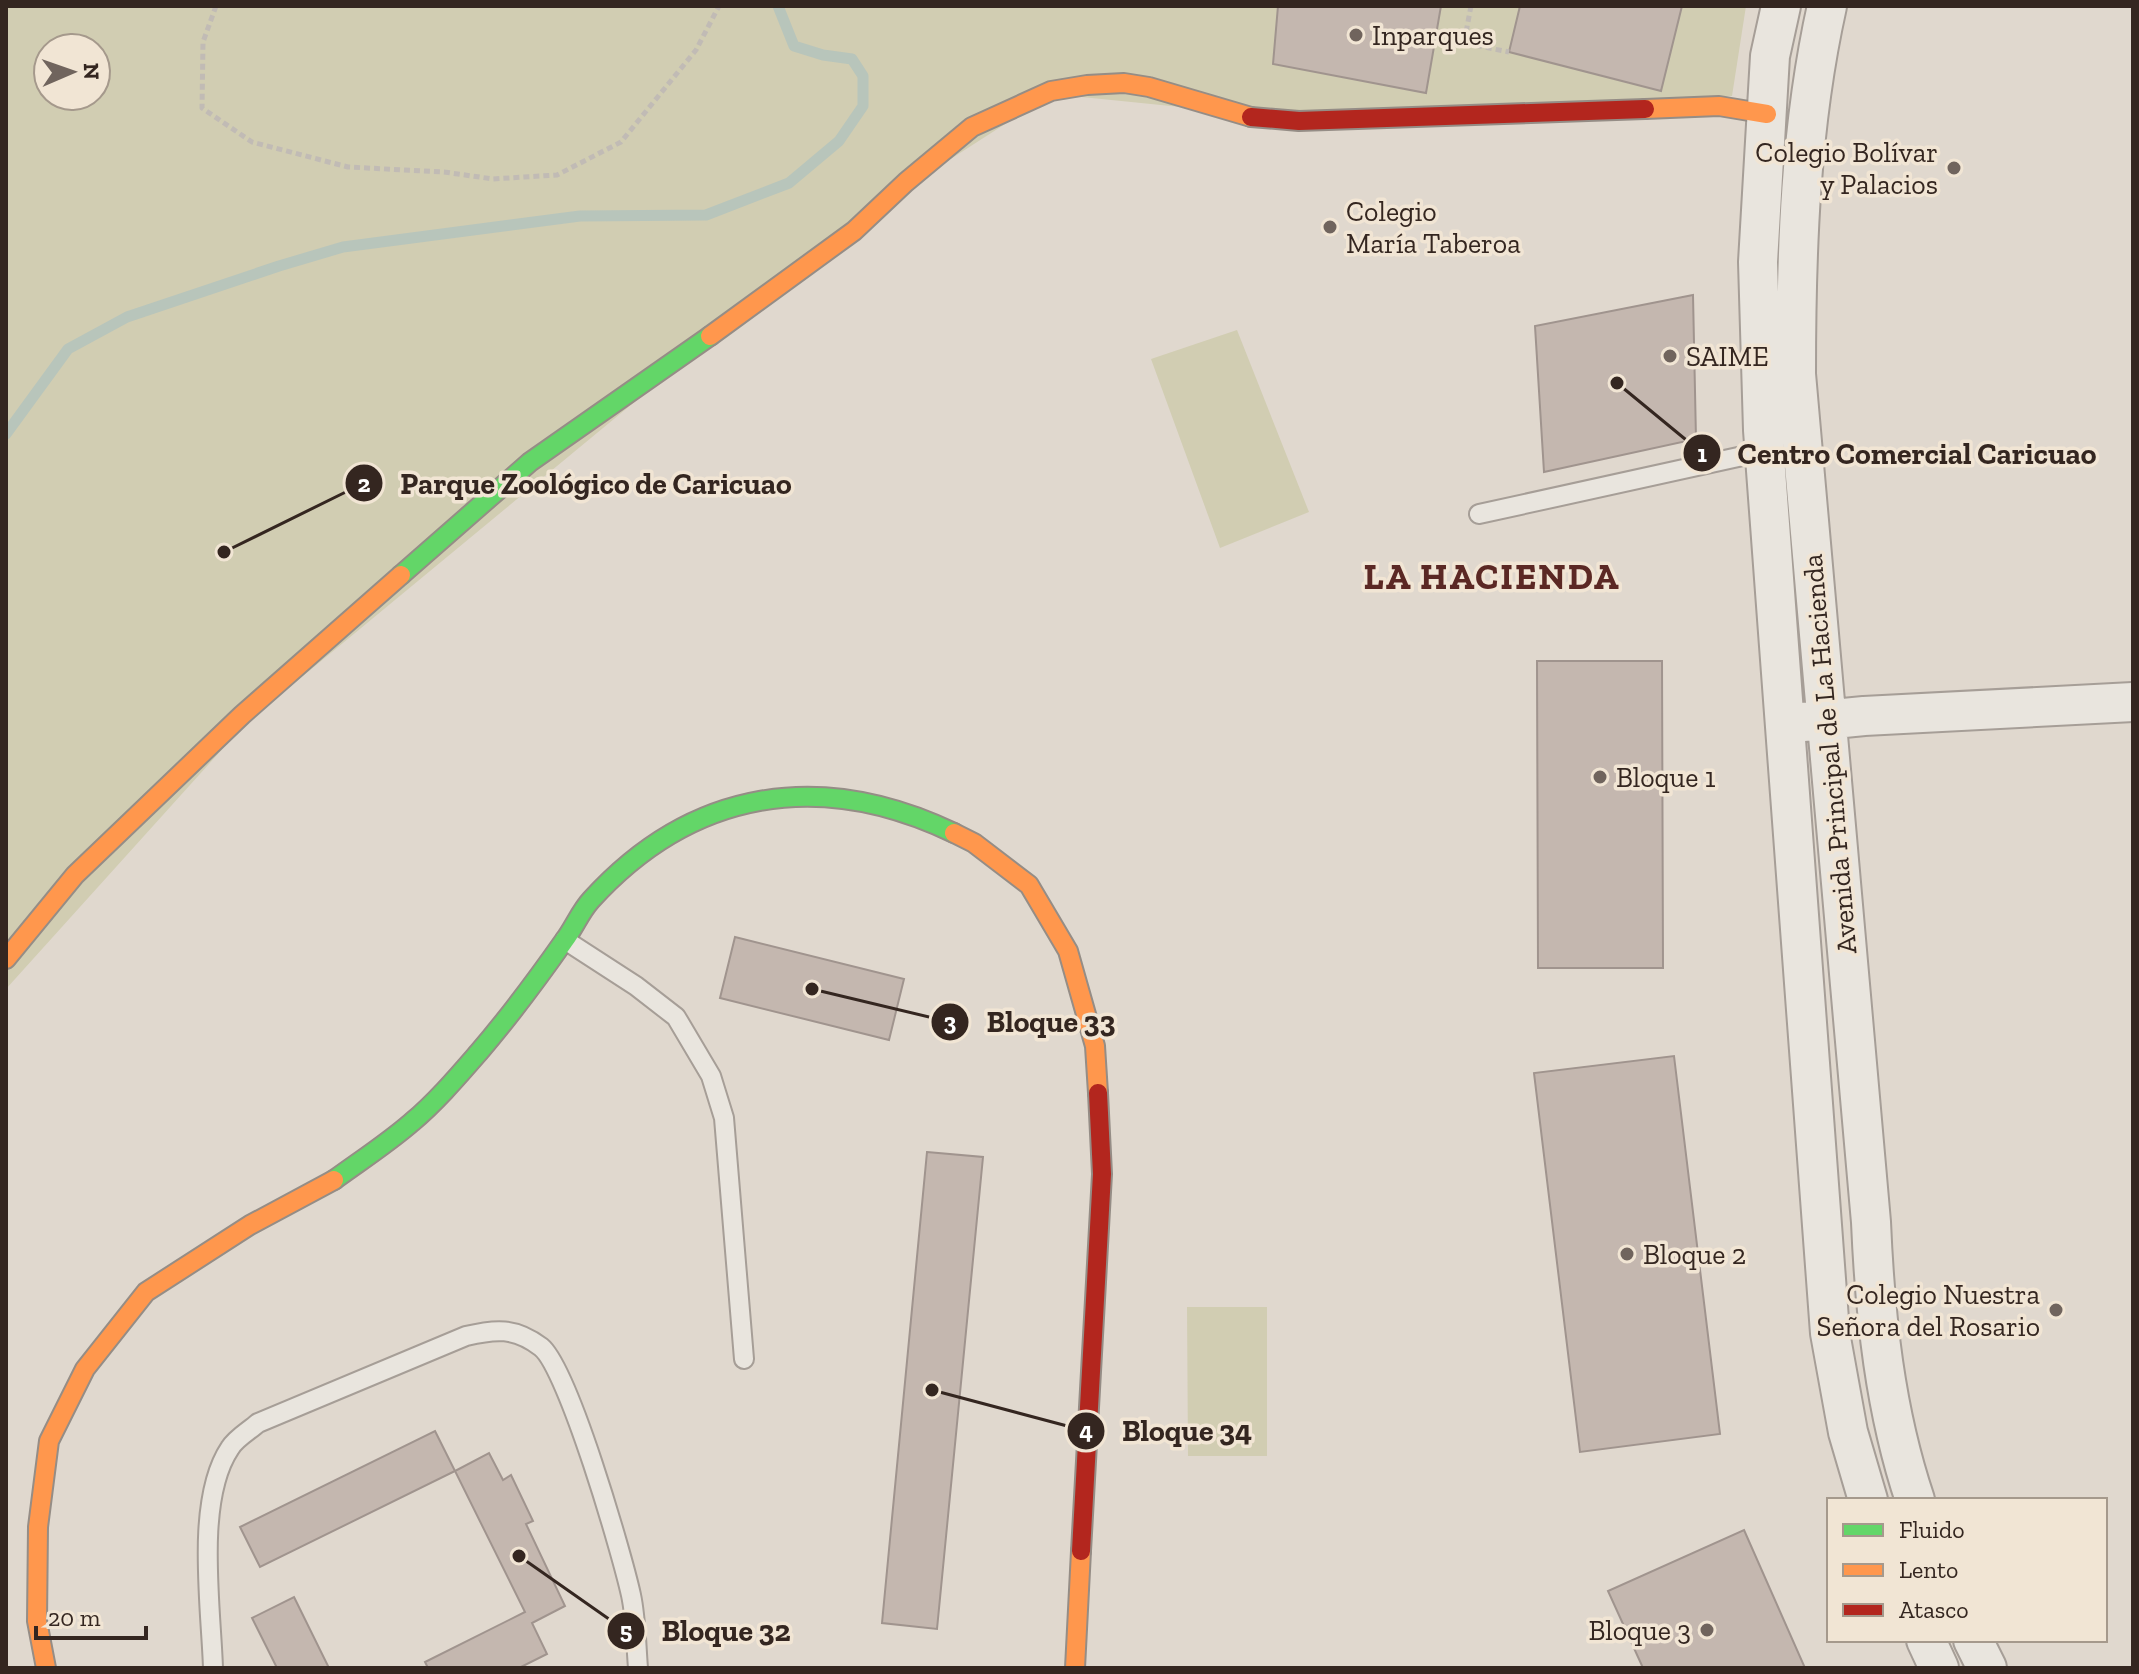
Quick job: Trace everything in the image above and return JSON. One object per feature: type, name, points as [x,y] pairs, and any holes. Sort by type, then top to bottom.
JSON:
[{"type":"street","name":"Avenida Principal de La Hacienda","points":[[1781,6],[1770,56],[1758,262],[1783,447],[1826,720],[1871,1222],[1875,1306],[1895,1429],[1914,1498]]},
{"type":"street","name":"Avenida Principal de La Hacienda","points":[[1827,6],[1813,67],[1796,258],[1796,374],[1783,447],[1784,725],[1830,1333],[1848,1432],[1867,1498]]},
{"type":"street","points":[[6,959],[75,875],[242,715],[530,462],[641,386],[854,231],[972,127],[1051,91],[1124,83],[1149,87],[1256,118],[1299,121],[1719,106],[1767,114]]},
{"type":"street","points":[[1784,725],[2133,702]]},
{"type":"street","points":[[46,1668],[37,1621],[38,1527],[49,1441],[85,1369],[146,1292],[250,1225],[335,1179],[414,1121],[480,1051],[565,940],[588,903],[628,862],[674,830],[720,810],[764,798],[816,797],[868,802],[918,816],[974,843],[1029,885],[1068,951],[1095,1046],[1102,1174],[1075,1668]]},
{"type":"street","points":[[1927,1642],[1939,1668]]},
{"type":"street","points":[[1974,1642],[1987,1668]]},
{"type":"lane","points":[[1479,514],[1783,447]]},
{"type":"lane","points":[[565,940],[636,986],[676,1017],[711,1076],[724,1118],[744,1359]]},
{"type":"lane","points":[[213,1668],[208,1550],[210,1501],[218,1472],[231,1446],[258,1423],[466,1336],[497,1329],[524,1337],[543,1349],[560,1375],[596,1474],[631,1596],[638,1668]]},
{"type":"path","points":[[216,6],[203,42],[202,108],[252,142],[348,167],[444,172],[493,179],[557,175],[621,142],[696,50],[719,6]]},
{"type":"path","points":[[1471,6],[1464,43],[1509,52]]},
{"type":"shaded area","points":[[6,6],[1746,6],[1732,96],[1299,119],[1052,94],[851,223],[245,724],[6,989]]},
{"type":"shaded area","points":[[1237,330],[1309,512],[1220,548],[1151,359]]},
{"type":"shaded area","points":[[1187,1307],[1267,1307],[1267,1456],[1188,1456]]},
{"type":"building","name":"Inparques","points":[[1278,6],[1441,6],[1426,93],[1273,64]]},
{"type":"building","name":"Inparques","points":[[1520,6],[1682,6],[1661,91],[1509,52]]},
{"type":"building","points":[[1693,295],[1696,439],[1544,472],[1535,326]]},
{"type":"building","name":"Bloque 1","points":[[1537,661],[1662,661],[1663,968],[1538,968]]},
{"type":"building","points":[[735,937],[904,979],[889,1040],[720,998]]},
{"type":"building","name":"Bloque 2","points":[[1674,1056],[1720,1434],[1580,1452],[1534,1073]]},
{"type":"building","points":[[927,1152],[983,1157],[937,1629],[882,1623]]},
{"type":"building","points":[[435,1431],[455,1471],[260,1567],[240,1527]]},
{"type":"building","points":[[489,1453],[503,1480],[511,1475],[533,1521],[526,1524],[565,1606],[532,1623],[547,1654],[519,1668],[428,1668],[425,1662],[525,1612],[455,1471]]},
{"type":"building","name":"Bloque 3","points":[[1744,1530],[1805,1668],[1643,1668],[1608,1591]]},
{"type":"building","points":[[294,1597],[329,1668],[277,1668],[252,1618]]},
{"type":"waterway","points":[[6,434],[68,349],[127,317],[279,266],[343,247],[580,216],[706,215],[789,183],[839,141],[863,106],[863,76],[852,59],[823,55],[794,46],[778,6]]},
{"type":"traffic: fast","points":[[401,575],[530,462],[710,336]]},
{"type":"traffic: fast","points":[[334,1180],[403,1130],[438,1097],[512,1011],[591,900],[630,863],[671,834],[715,813],[760,801],[807,797],[855,801],[904,813],[954,833]]},
{"type":"traffic: slow","points":[[710,336],[854,231],[972,127],[1051,91],[1124,83],[1149,87],[1251,117]]},
{"type":"traffic: slow","points":[[1645,109],[1719,106],[1767,114]]},
{"type":"traffic: slow","points":[[6,959],[75,875],[242,715],[401,575]]},
{"type":"traffic: slow","points":[[954,833],[974,843],[1029,885],[1068,951],[1095,1046],[1098,1093]]},
{"type":"traffic: slow","points":[[46,1668],[37,1621],[38,1527],[49,1441],[85,1369],[146,1292],[250,1225],[334,1180]]},
{"type":"traffic: slow","points":[[1075,1668],[1081,1551]]},
{"type":"traffic: jam","points":[[1251,117],[1299,121],[1645,109]]},
{"type":"traffic: jam","points":[[1081,1551],[1102,1174],[1098,1093]]},
{"type":"place","name":"Inparques","points":[[1356,35]]},
{"type":"place","name":"Colegio Bolívar y Palacios","points":[[1954,168]]},
{"type":"place","name":"Colegio María Taberoa","points":[[1330,227]]},
{"type":"place","name":"SAIME","points":[[1670,356]]},
{"type":"place","name":"Centro Comercial Caricuao","points":[[1617,383]]},
{"type":"place","name":"Parque Zoológico de Caricuao","points":[[224,552]]},
{"type":"place","name":"Bloque 1","points":[[1600,777]]},
{"type":"place","name":"Bloque 33","points":[[812,989]]},
{"type":"place","name":"Bloque 2","points":[[1627,1254]]},
{"type":"place","name":"Colegio Nuestra Señora del Rosario","points":[[2056,1310]]},
{"type":"place","name":"Bloque 34","points":[[932,1390]]},
{"type":"place","name":"Bloque 32","points":[[519,1556]]},
{"type":"place","name":"Bloque 3","points":[[1707,1630]]},
{"type":"district","name":"LA HACIENDA","points":[[1492,576]]}]
